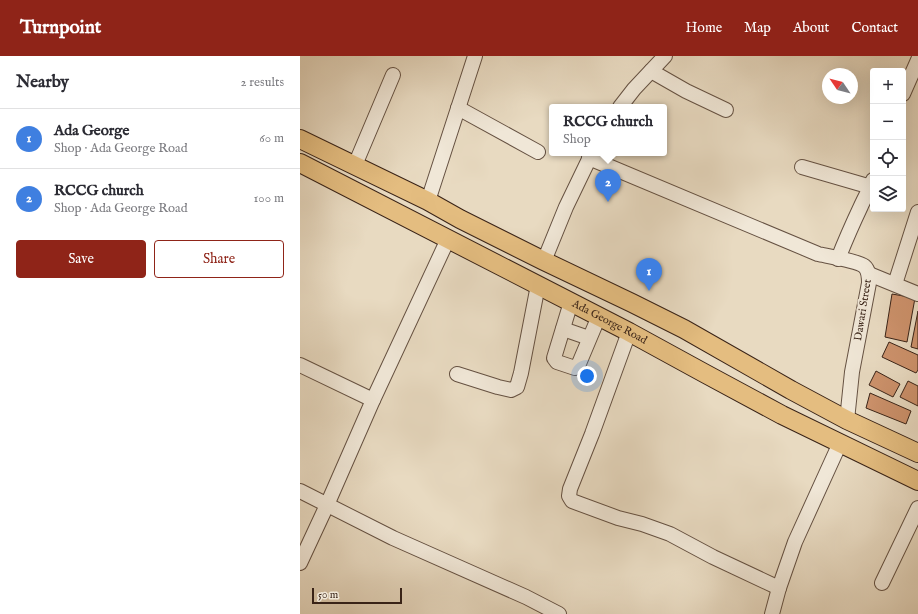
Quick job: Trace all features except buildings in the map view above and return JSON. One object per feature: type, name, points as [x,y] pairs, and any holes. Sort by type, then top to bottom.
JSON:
[{"type":"main road","points":[[300,139],[684,329],[847,420],[918,453]]},
{"type":"main road","name":"Ada George Road","points":[[300,163],[599,316],[769,408],[918,481]]},
{"type":"street","points":[[428,201],[475,56]]},
{"type":"street","points":[[622,104],[634,89],[665,56]]},
{"type":"street","points":[[906,87],[918,60]]},
{"type":"street","points":[[651,71],[686,91],[726,110]]},
{"type":"street","points":[[355,165],[393,75]]},
{"type":"street","points":[[458,108],[538,152]]},
{"type":"street","points":[[544,260],[566,207],[591,156]]},
{"type":"street","name":"Dawari Street","points":[[591,156],[818,254],[864,266],[869,274],[869,283],[852,372],[847,420]]},
{"type":"street","points":[[802,167],[870,184]]},
{"type":"street","points":[[838,259],[852,224],[870,187]]},
{"type":"street","points":[[895,284],[918,212]]},
{"type":"street","points":[[300,563],[373,400],[448,239]]},
{"type":"street","points":[[869,274],[918,294]]},
{"type":"street","points":[[457,374],[511,390],[517,387],[538,285]]},
{"type":"street","points":[[571,302],[554,358],[557,362],[575,368],[578,366],[599,316]]},
{"type":"street","points":[[563,329],[589,338]]},
{"type":"street","points":[[629,332],[592,434],[570,489],[569,496],[572,501],[618,518],[642,524],[670,534],[713,557],[779,588]]},
{"type":"street","points":[[300,365],[373,400]]},
{"type":"street","points":[[772,614],[779,588],[795,542],[840,443]]},
{"type":"street","points":[[300,491],[393,538],[526,597],[559,614]]},
{"type":"street","points":[[882,583],[918,508]]},
{"type":"place","name":"RCCG church","points":[[608,202]]},
{"type":"place","name":"Ada George","points":[[649,291]]}]
